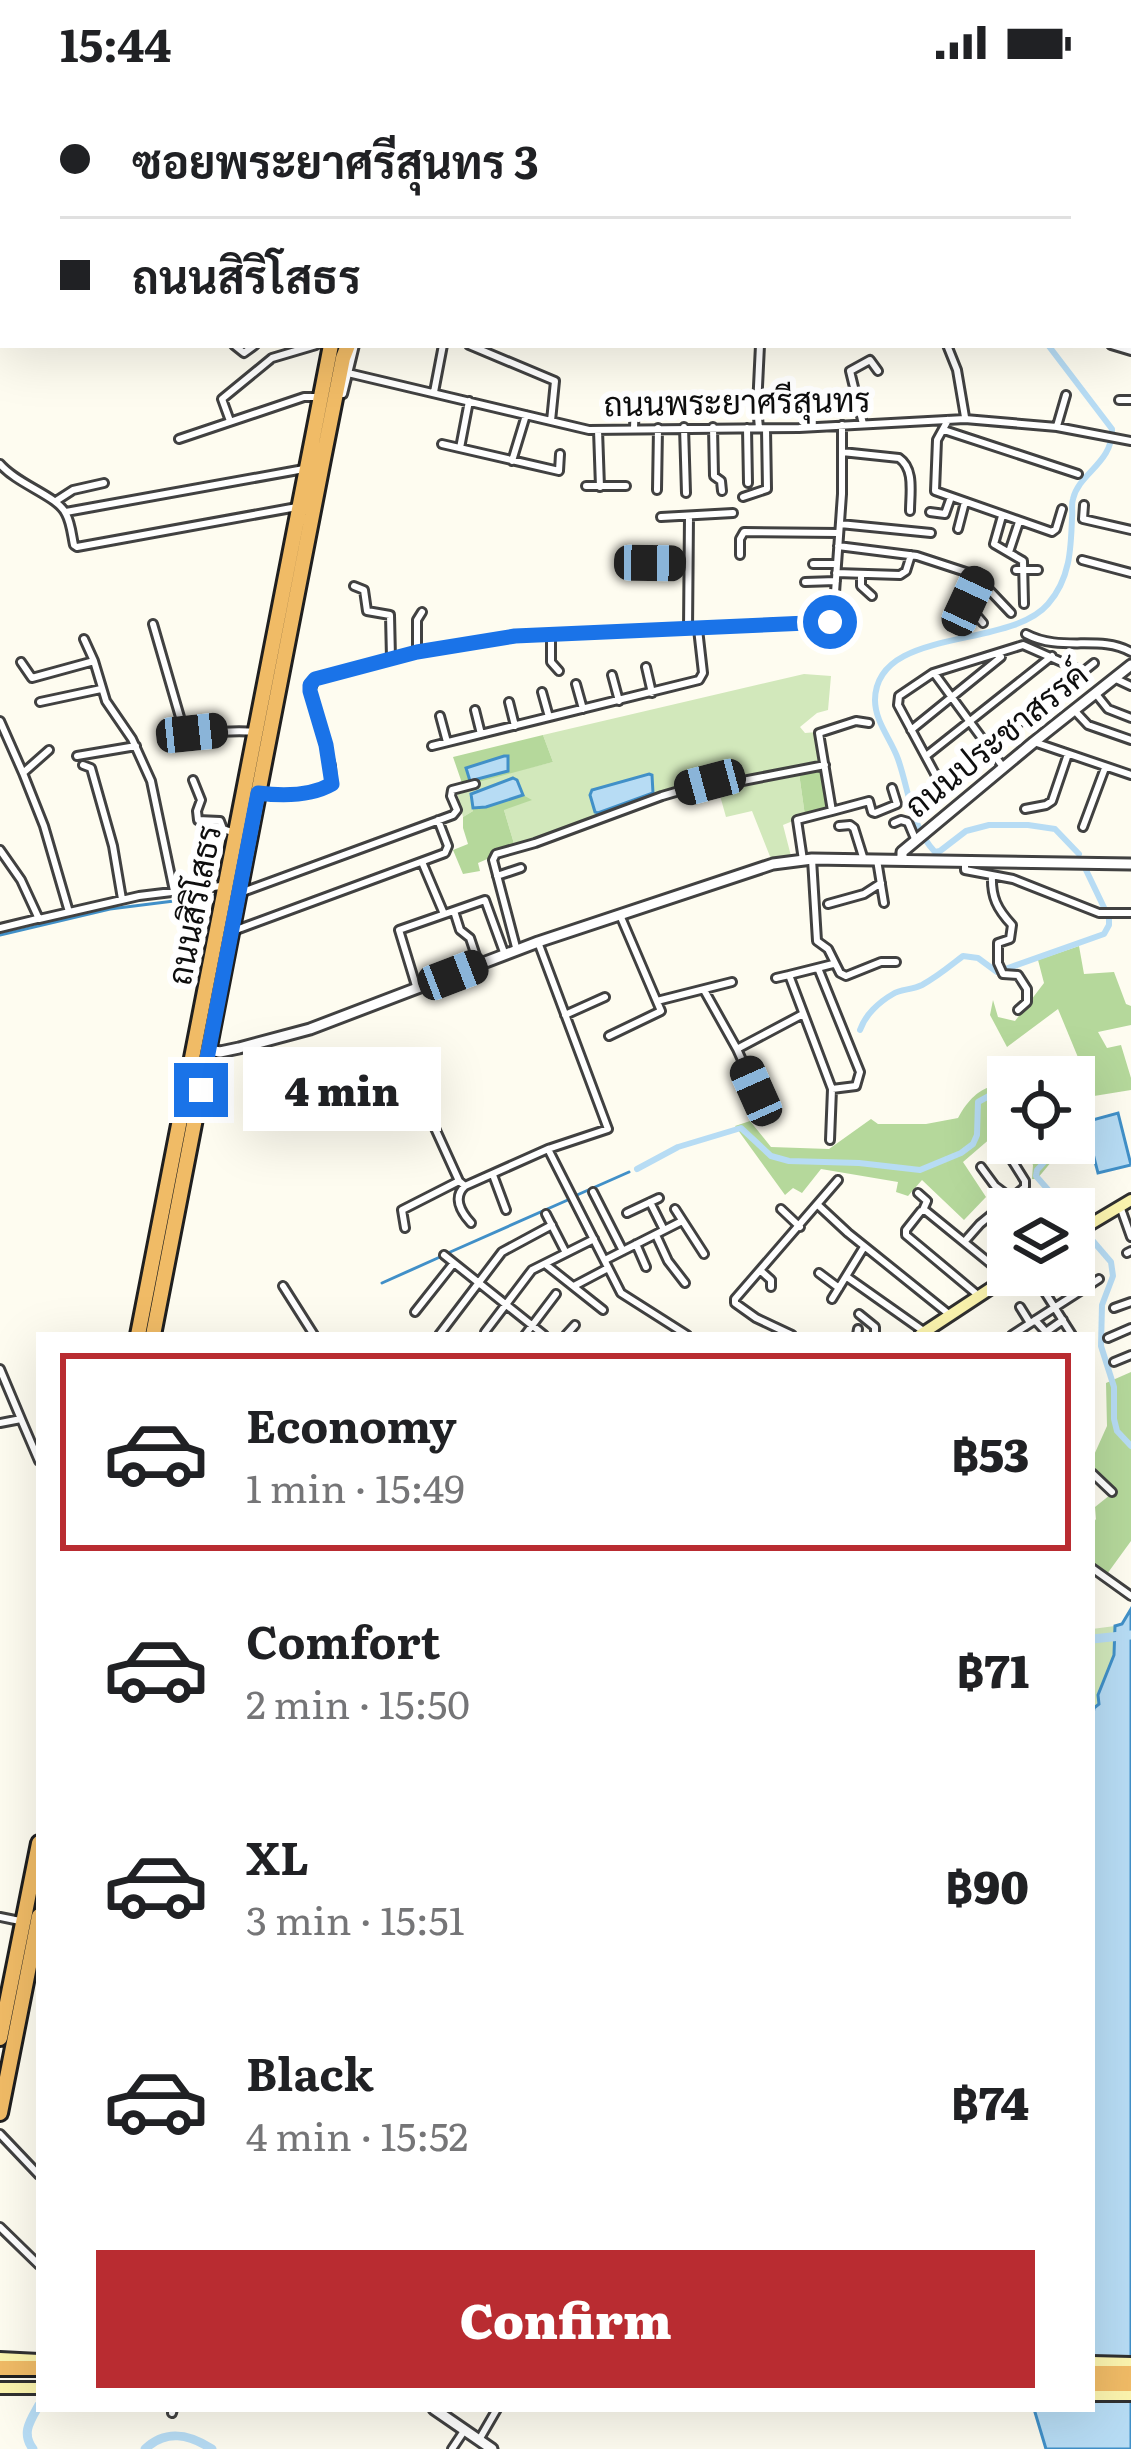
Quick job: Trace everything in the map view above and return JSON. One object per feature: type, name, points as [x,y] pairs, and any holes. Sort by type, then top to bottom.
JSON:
[{"type":"highway","name":"ถนนสิริโสธร","points":[[139,1332],[209,1050],[232,932],[236,833],[330,348]]},
{"type":"highway","name":"ถนนสิริโสธร","points":[[153,1332],[178,1168],[232,890],[258,793],[322,459],[348,353]]},
{"type":"highway","points":[[0,2038],[36,1858]]},
{"type":"highway","points":[[0,2113],[36,1931]]},
{"type":"highway","points":[[1,2364],[36,2366]]},
{"type":"highway","points":[[1095,2373],[1131,2373]]},
{"type":"highway","points":[[1095,2384],[1131,2384]]},
{"type":"main road","points":[[1095,1221],[1125,1203]]},
{"type":"main road","points":[[926,1332],[987,1291]]},
{"type":"main road","points":[[1095,2362],[1131,2363]]},
{"type":"main road","points":[[0,2388],[32,2388]]},
{"type":"main road","points":[[1095,2395],[1131,2395]]},
{"type":"street","points":[[230,421],[222,399],[272,358],[306,348]]},
{"type":"street","points":[[434,392],[442,348]]},
{"type":"street","points":[[476,348],[556,382],[551,422]]},
{"type":"street","points":[[743,497],[767,489],[757,406],[760,348]]},
{"type":"street","points":[[948,348],[965,418]]},
{"type":"street","name":"ถนนพระยาศรีสุนทร","points":[[348,353],[434,392],[598,430],[762,429],[965,418],[1057,427],[1131,441]]},
{"type":"street","points":[[863,424],[850,371],[870,361],[878,370]]},
{"type":"street","points":[[1057,427],[1066,395]]},
{"type":"street","points":[[179,439],[304,398],[322,397]]},
{"type":"street","points":[[1119,400],[1131,400]]},
{"type":"street","points":[[460,448],[469,401]]},
{"type":"street","points":[[634,401],[634,429]]},
{"type":"street","points":[[512,460],[526,416]]},
{"type":"street","points":[[948,419],[937,440],[934,488],[1052,532],[1062,509]]},
{"type":"street","points":[[258,793],[314,791],[332,784],[310,685],[315,679],[417,652],[515,636],[832,621],[842,425]]},
{"type":"street","points":[[684,427],[686,493]]},
{"type":"street","points":[[713,427],[714,476],[722,490]]},
{"type":"street","points":[[657,490],[658,428]]},
{"type":"street","points":[[747,428],[748,483]]},
{"type":"street","points":[[598,430],[600,487]]},
{"type":"street","points":[[944,430],[1078,474]]},
{"type":"street","points":[[442,444],[560,471],[560,454]]},
{"type":"street","points":[[842,452],[904,461],[910,475],[910,511]]},
{"type":"street","points":[[0,464],[21,483],[56,501],[66,512],[77,547],[301,506]]},
{"type":"street","points":[[66,512],[308,468]]},
{"type":"street","points":[[56,501],[73,490],[104,483]]},
{"type":"street","points":[[586,486],[626,486]]},
{"type":"street","points":[[930,512],[945,514],[951,497]]},
{"type":"street","points":[[958,529],[964,502]]},
{"type":"street","points":[[1084,505],[1083,519],[1131,530]]},
{"type":"street","points":[[661,517],[733,513]]},
{"type":"street","points":[[432,746],[702,678],[693,629],[688,516]]},
{"type":"street","points":[[1002,516],[994,544],[1022,559],[1024,604]]},
{"type":"street","points":[[1009,552],[1018,521]]},
{"type":"street","points":[[740,555],[744,532],[839,528],[932,533]]},
{"type":"street","points":[[838,546],[911,555],[978,578],[1011,613]]},
{"type":"street","points":[[805,582],[836,573],[900,575],[911,555]]},
{"type":"street","points":[[1082,560],[1131,573]]},
{"type":"street","points":[[641,563],[688,564]]},
{"type":"street","points":[[813,564],[836,573]]},
{"type":"street","points":[[1020,570],[1038,570]]},
{"type":"street","points":[[861,574],[861,586],[872,596]]},
{"type":"street","points":[[978,578],[967,604],[983,623]]},
{"type":"street","points":[[354,586],[364,590],[368,612],[389,615],[391,658]]},
{"type":"street","points":[[417,652],[417,620],[422,612]]},
{"type":"street","points":[[153,624],[184,730],[258,732]]},
{"type":"street","points":[[551,634],[551,662],[559,670]]},
{"type":"street","points":[[1026,634],[1059,645],[1110,645],[1131,652]]},
{"type":"street","points":[[84,639],[106,700],[136,746],[156,794],[174,891]]},
{"type":"street","points":[[941,785],[911,730],[899,696],[933,673],[1023,645],[1082,671]]},
{"type":"street","points":[[911,730],[1007,652]]},
{"type":"street","points":[[926,756],[1052,656]]},
{"type":"street","points":[[21,662],[32,678],[94,661]]},
{"type":"street","points":[[917,808],[1094,663]]},
{"type":"street","name":"ถนนประชาสรรค์","points":[[902,860],[902,852],[1131,665]]},
{"type":"street","points":[[646,667],[652,693]]},
{"type":"street","points":[[933,673],[1003,767]]},
{"type":"street","points":[[612,675],[619,701]]},
{"type":"street","points":[[1114,678],[1131,686]]},
{"type":"street","points":[[576,684],[583,710]]},
{"type":"street","points":[[40,702],[101,688]]},
{"type":"street","points":[[542,692],[549,718]]},
{"type":"street","points":[[1095,694],[1108,709],[1131,718]]},
{"type":"street","points":[[509,702],[515,726]]},
{"type":"street","points":[[476,710],[482,734]]},
{"type":"street","points":[[1074,710],[1088,725],[1131,740]]},
{"type":"street","points":[[440,716],[447,742]]},
{"type":"street","points":[[832,811],[819,733],[856,721],[869,723]]},
{"type":"street","points":[[0,722],[44,826],[69,912]]},
{"type":"street","points":[[1034,742],[1131,776]]},
{"type":"street","points":[[77,756],[136,746]]},
{"type":"street","points":[[23,773],[49,750]]},
{"type":"street","points":[[1025,809],[1052,801],[1068,754]]},
{"type":"street","points":[[83,765],[91,768],[122,899]]},
{"type":"street","points":[[517,950],[493,860],[496,854],[710,782],[727,784],[825,765]]},
{"type":"street","points":[[1083,826],[1106,767]]},
{"type":"street","points":[[193,781],[201,800],[198,820],[220,821],[223,830],[236,833]]},
{"type":"street","points":[[0,928],[122,899],[174,891],[232,890],[456,813],[452,790],[476,784]]},
{"type":"street","points":[[892,788],[897,804],[875,813],[868,801],[797,820],[808,859],[817,941],[846,976],[881,962],[896,962]]},
{"type":"street","points":[[232,932],[448,850],[438,820]]},
{"type":"street","points":[[894,824],[908,822],[921,838]]},
{"type":"street","points":[[839,826],[854,828],[864,860]]},
{"type":"street","points":[[0,850],[39,919]]},
{"type":"street","points":[[209,1050],[220,1052],[287,1036],[538,942],[758,868],[808,859],[1131,864]]},
{"type":"street","points":[[877,860],[884,903]]},
{"type":"street","points":[[964,861],[965,870],[1026,883],[1108,914],[1131,913]]},
{"type":"street","points":[[422,862],[444,914]]},
{"type":"street","points":[[497,876],[521,868]]},
{"type":"street","points":[[992,874],[992,897],[1012,925],[1010,939],[998,943],[1001,970],[1018,975],[1027,989],[1027,1002],[1018,1010]]},
{"type":"street","points":[[828,904],[859,896],[881,883]]},
{"type":"street","points":[[417,989],[398,932],[444,914],[485,900],[505,955]]},
{"type":"street","points":[[454,911],[479,965]]},
{"type":"street","points":[[609,1036],[660,1012],[620,915]]},
{"type":"street","points":[[405,1228],[402,1210],[608,1129],[538,942]]},
{"type":"street","points":[[776,978],[833,964]]},
{"type":"street","points":[[818,968],[860,1076],[856,1086],[832,1089]]},
{"type":"street","points":[[788,976],[832,1089],[830,1140]]},
{"type":"street","points":[[657,1000],[732,982]]},
{"type":"street","points":[[703,988],[756,1091]]},
{"type":"street","points":[[565,1015],[605,997]]},
{"type":"street","points":[[737,1049],[803,1014]]},
{"type":"street","points":[[424,1104],[462,1184],[458,1198],[471,1223]]},
{"type":"street","points":[[548,1149],[621,1294],[682,1332]]},
{"type":"street","points":[[981,1167],[998,1188]]},
{"type":"street","points":[[493,1174],[506,1210]]},
{"type":"street","points":[[786,1332],[734,1301],[819,1206],[837,1177]]},
{"type":"street","points":[[592,1192],[623,1251]]},
{"type":"street","points":[[918,1193],[928,1202],[906,1235],[979,1296]]},
{"type":"street","points":[[627,1213],[659,1198]]},
{"type":"street","points":[[650,1202],[668,1261],[685,1283]]},
{"type":"street","points":[[1125,1203],[1131,1237]]},
{"type":"street","points":[[819,1206],[950,1315]]},
{"type":"street","points":[[675,1209],[704,1254]]},
{"type":"street","points":[[781,1209],[800,1227]]},
{"type":"street","points":[[923,1210],[987,1259]]},
{"type":"street","points":[[546,1214],[566,1253]]},
{"type":"street","points":[[574,1286],[623,1251],[682,1220]]},
{"type":"street","points":[[964,1241],[987,1220]]},
{"type":"street","points":[[441,1332],[502,1252],[552,1226]]},
{"type":"street","points":[[485,1332],[528,1274],[595,1239]]},
{"type":"street","points":[[636,1244],[646,1268]]},
{"type":"street","points":[[832,1299],[864,1246]]},
{"type":"street","points":[[443,1255],[540,1332]]},
{"type":"street","points":[[544,1263],[603,1310]]},
{"type":"street","points":[[415,1312],[453,1264]]},
{"type":"street","points":[[760,1270],[771,1286]]},
{"type":"street","points":[[819,1273],[839,1288]]},
{"type":"street","points":[[847,1277],[920,1332]]},
{"type":"street","points":[[1017,1332],[1099,1279]]},
{"type":"street","points":[[284,1286],[312,1332]]},
{"type":"street","points":[[527,1332],[556,1294]]},
{"type":"street","points":[[1047,1296],[1070,1332]]},
{"type":"street","points":[[1114,1308],[1131,1302]]},
{"type":"street","points":[[1020,1306],[1046,1332],[1063,1320]]},
{"type":"street","points":[[859,1314],[875,1332]]},
{"type":"street","points":[[569,1332],[575,1325]]},
{"type":"street","points":[[1108,1338],[1131,1328]]},
{"type":"street","points":[[1114,1362],[1131,1355]]},
{"type":"street","points":[[0,1369],[36,1454]]},
{"type":"street","points":[[0,1423],[21,1419]]},
{"type":"street","points":[[1095,1476],[1112,1492]]},
{"type":"street","points":[[1095,1570],[1131,1596]]},
{"type":"street","points":[[0,1917],[23,1922]]},
{"type":"street","points":[[0,2134],[36,2172]]},
{"type":"street","points":[[0,2227],[36,2262]]},
{"type":"street","points":[[439,2412],[492,2449]]},
{"type":"street","points":[[479,2440],[495,2412]]},
{"type":"street","points":[[452,2449],[464,2431]]},
{"type":"green space","points":[[804,674],[831,676],[828,710],[800,727],[805,733],[817,732],[823,764],[688,785],[515,847],[504,810],[473,811],[463,817],[457,792],[483,779],[553,762],[543,735]]},
{"type":"green space","points":[[543,735],[553,762],[463,786],[453,757]]},
{"type":"green space","points":[[824,768],[829,810],[805,816],[799,773]]},
{"type":"green space","points":[[799,773],[805,816],[783,825],[791,856],[771,859],[752,811],[726,817],[717,785]]},
{"type":"green space","points":[[523,795],[532,800],[504,810],[515,847],[478,863],[480,871],[463,874],[453,850],[468,844],[463,817],[473,808]]},
{"type":"green space","points":[[1079,946],[1084,974],[1114,972],[1131,1006],[1131,1025],[1098,1032],[1107,1048],[1121,1045],[1131,1090],[1095,1096],[1095,1056],[1077,1056],[1058,1009],[1007,1047],[990,1015],[993,1000],[998,1017],[1015,1021],[1044,983],[1038,960]]},
{"type":"green space","points":[[985,1089],[987,1141],[963,1162],[986,1197],[964,1220],[922,1180],[908,1196],[896,1192],[898,1182],[821,1169],[802,1193],[793,1188],[785,1195],[735,1126],[750,1121],[771,1147],[829,1149],[871,1119],[878,1124],[926,1124],[958,1118]]},
{"type":"green space","points":[[1050,1164],[1037,1179],[1032,1179],[1033,1165]]},
{"type":"green space","points":[[1131,1372],[1131,1541],[1107,1574],[1095,1566],[1095,1507],[1115,1491],[1095,1468],[1095,1453],[1107,1426],[1106,1383]]},
{"type":"green space","points":[[1115,1626],[1114,1655],[1095,1707],[1095,1629]]},
{"type":"water","points":[[508,756],[508,771],[470,781],[466,768]]},
{"type":"water","points":[[649,774],[653,793],[595,812],[592,790]]},
{"type":"water","points":[[513,778],[523,795],[473,808],[471,794]]},
{"type":"water","points":[[1118,1113],[1131,1165],[1098,1173],[1095,1119]]},
{"type":"water","points":[[1131,1609],[1131,2449],[1046,2449],[1035,2412],[1095,2412],[1095,1707],[1114,1655],[1115,1626],[1122,1624]]},
{"type":"waterway","points":[[979,84],[994,84]]},
{"type":"waterway","points":[[1050,348],[1112,429],[1107,451],[1073,499],[1070,552],[1061,584],[1048,604],[1029,618],[897,660],[881,677],[875,700],[916,820],[935,852],[966,831],[989,825],[1028,825],[1055,829],[1079,854]]},
{"type":"waterway","points":[[860,1030],[883,1001],[922,985],[963,956],[978,958],[997,972],[1104,934],[1109,918],[1086,870]]},
{"type":"waterway","points":[[0,935],[110,909],[214,896]]},
{"type":"waterway","points":[[637,1169],[678,1147],[741,1128],[771,1156],[789,1161],[920,1170],[973,1144],[978,1102],[987,1097]]},
{"type":"waterway","points":[[1043,1164],[1036,1176],[1047,1188]]},
{"type":"waterway","points":[[577,1195],[629,1172]]},
{"type":"waterway","points":[[448,1253],[570,1199]]},
{"type":"waterway","points":[[1095,1243],[1111,1262],[1113,1276],[1102,1305],[1101,1346],[1114,1387],[1117,1431],[1131,1446]]},
{"type":"waterway","points":[[382,1283],[440,1257]]},
{"type":"waterway","points":[[1095,1639],[1131,1635]]},
{"type":"waterway","points":[[33,2449],[27,2432],[36,2411]]},
{"type":"waterway","points":[[145,2449],[169,2436],[195,2440],[212,2449]]},
{"type":"route","points":[[201,1090],[258,793],[314,791],[332,784],[310,691],[315,679],[417,652],[515,636],[830,622]]}]
